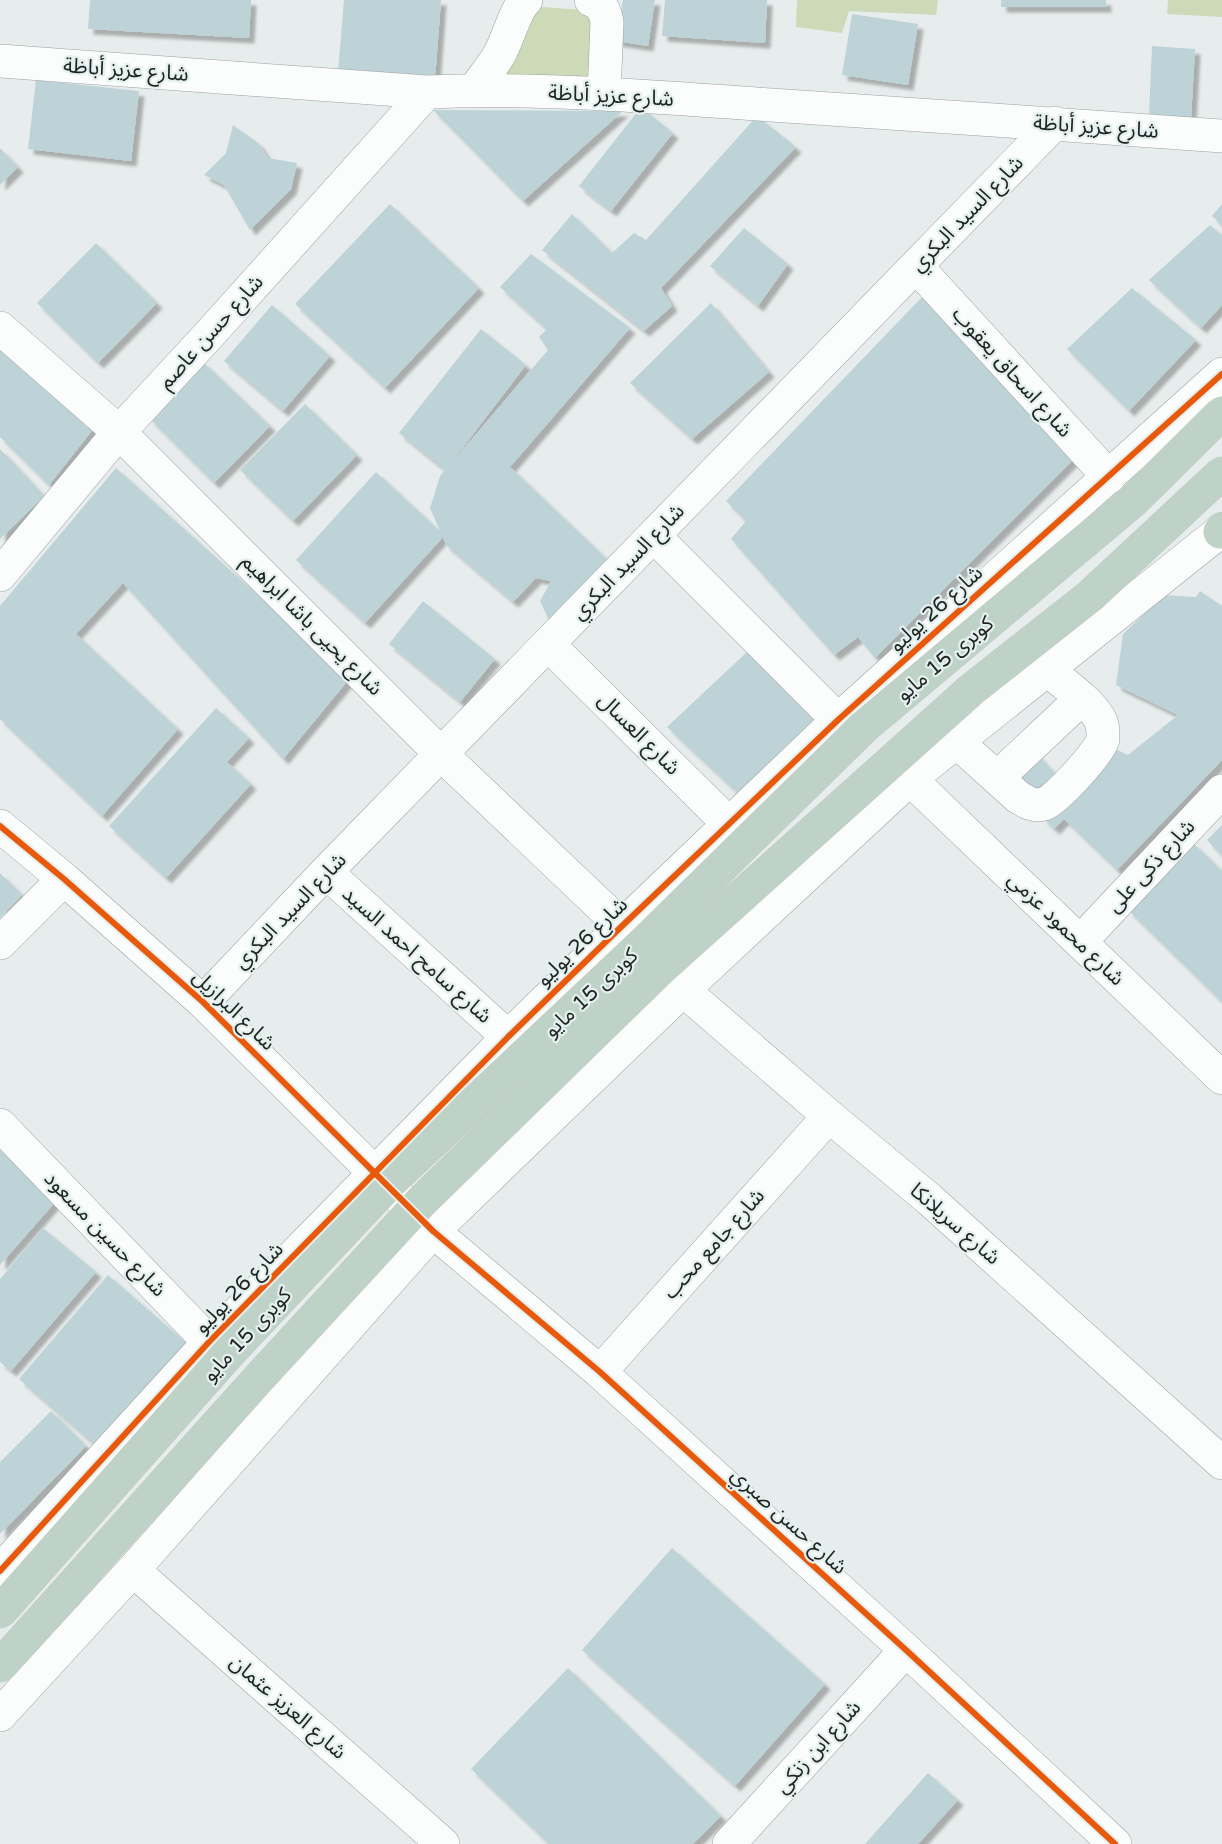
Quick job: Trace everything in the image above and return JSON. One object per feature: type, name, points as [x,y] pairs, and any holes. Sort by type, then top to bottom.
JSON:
[{"type":"highway","name":"كوبرى 15 مايو","points":[[0,1612],[229,1353],[391,1181],[644,943],[864,727],[1133,501],[1222,413]]},
{"type":"highway","name":"كوبرى 15 مايو","points":[[0,1666],[421,1202],[642,985],[972,690],[1090,596],[1222,473]]},
{"type":"street","points":[[474,90],[497,58],[508,38],[520,4],[526,0]]},
{"type":"street","points":[[591,0],[606,11],[604,94]]},
{"type":"street","name":"شارع عزيز أباظة","points":[[0,61],[427,92],[474,90],[604,94],[1222,136]]},
{"type":"street","name":"شارع حسن عاصم","points":[[0,575],[119,432],[427,92]]},
{"type":"street","name":"شارع السيد البكري","points":[[203,1002],[326,872],[1055,123]]},
{"type":"street","name":"شارع اسحاق يعقوب","points":[[916,266],[1109,477]]},
{"type":"street","name":"شارع يحيى باشا ابراهيم","points":[[0,328],[119,432],[441,754],[622,926]]},
{"type":"street","name":"شارع 26 يوليو","points":[[0,1571],[209,1342],[508,1037],[838,720],[1222,374]]},
{"type":"street","points":[[654,536],[838,720]]},
{"type":"street","points":[[0,1715],[133,1570],[433,1231],[683,990],[910,779],[1219,536]]},
{"type":"street","name":"شارع العسال","points":[[548,644],[729,824]]},
{"type":"street","points":[[957,742],[1018,797],[1030,804],[1043,805],[1055,798],[1095,754],[1103,740],[1102,724],[1094,711],[1047,670]]},
{"type":"street","points":[[998,778],[1081,699]]},
{"type":"street","name":"شارع محمود عزمي","points":[[910,779],[1080,942],[1218,1067]]},
{"type":"street","name":"شارع ذكى على","points":[[1080,942],[1222,791]]},
{"type":"street","name":"شارع البرازيل","points":[[0,826],[64,879],[203,1002],[433,1231]]},
{"type":"street","name":"شارع سامح احمد السيد","points":[[326,872],[508,1037]]},
{"type":"street","points":[[0,943],[64,879]]},
{"type":"street","name":"شارع سريلانكا","points":[[683,990],[828,1116],[929,1199],[1222,1463]]},
{"type":"street","name":"شارع جامع محب","points":[[600,1372],[828,1116]]},
{"type":"street","name":"شارع حسين مسعود","points":[[0,1125],[209,1342]]},
{"type":"street","name":"شارع حسن صبري","points":[[433,1231],[600,1372],[906,1650],[1115,1844]]},
{"type":"street","name":"شارع العزيز عثمان","points":[[133,1570],[443,1844]]},
{"type":"street","name":"شارع ابن زنكي","points":[[729,1844],[906,1650]]},
{"type":"green space","points":[[797,0],[938,0],[936,15],[849,11],[842,33],[796,27]]},
{"type":"green space","points":[[1168,0],[1222,0],[1222,17],[1167,14]]},
{"type":"green space","points":[[528,6],[598,11],[599,87],[486,83]]},
{"type":"building","points":[[90,0],[251,0],[249,38],[88,29]]},
{"type":"building","points":[[344,0],[441,0],[435,79],[338,72]]},
{"type":"building","points":[[623,0],[655,0],[648,46],[616,41]]},
{"type":"building","points":[[665,0],[767,0],[765,43],[662,36]]},
{"type":"building","points":[[1001,0],[1106,0],[1106,7],[1001,7]]},
{"type":"building","points":[[852,14],[918,24],[908,85],[842,75]]},
{"type":"building","points":[[1152,46],[1195,49],[1191,118],[1149,115]]},
{"type":"building","points":[[36,80],[139,91],[131,161],[28,149]]},
{"type":"building","points":[[641,107],[673,133],[611,211],[579,186]]},
{"type":"building","points":[[433,110],[623,111],[523,201]]},
{"type":"building","points":[[757,116],[796,147],[661,288],[672,306],[644,331],[542,250],[572,214],[612,253],[634,233],[646,240]]},
{"type":"building","points":[[233,125],[258,143],[268,158],[297,163],[291,189],[250,230],[224,185],[204,175],[226,153]]},
{"type":"building","points":[[0,148],[18,167],[0,185]]},
{"type":"building","points":[[390,204],[479,288],[385,388],[295,304]]},
{"type":"building","points":[[1222,204],[1222,225],[1212,216]]},
{"type":"building","points":[[1210,225],[1222,235],[1222,305],[1201,328],[1149,280]]},
{"type":"building","points":[[744,228],[788,264],[758,306],[710,266]]},
{"type":"building","points":[[96,243],[157,303],[98,363],[37,303]]},
{"type":"building","points":[[531,254],[630,328],[510,467],[612,564],[551,625],[540,601],[551,581],[536,578],[513,602],[446,545],[443,537],[365,623],[296,560],[376,472],[440,531],[430,508],[440,476],[445,470],[399,433],[481,329],[526,365],[448,467],[548,350],[539,337],[547,329],[500,287]]},
{"type":"building","points":[[1132,288],[1196,340],[1129,411],[1067,349]]},
{"type":"building","points":[[923,296],[1073,460],[875,658],[858,637],[834,655],[731,539],[746,521],[726,501]]},
{"type":"building","points":[[711,303],[769,372],[692,439],[630,383]]},
{"type":"building","points":[[272,305],[330,356],[283,411],[224,361]]},
{"type":"building","points":[[0,317],[94,428],[49,485],[0,437]]},
{"type":"building","points":[[203,362],[270,426],[214,483],[149,418]]},
{"type":"building","points":[[305,404],[357,455],[293,521],[240,470]]},
{"type":"building","points":[[0,449],[44,496],[0,539]]},
{"type":"building","points":[[116,468],[350,678],[283,759],[123,583],[76,634],[178,729],[102,816],[0,719],[0,606]]},
{"type":"building","points":[[1200,591],[1222,606],[1222,760],[1117,870],[1064,819],[1054,829],[1042,817],[1109,746],[1128,755],[1178,715],[1116,685],[1123,634],[1164,595],[1196,597]]},
{"type":"building","points":[[423,601],[495,659],[460,702],[389,644]]},
{"type":"building","points":[[748,651],[818,723],[740,795],[667,727]]},
{"type":"building","points":[[216,708],[249,738],[227,762],[251,784],[166,878],[109,826]]},
{"type":"building","points":[[1033,750],[1058,777],[1032,802],[1006,774]]},
{"type":"building","points":[[1222,825],[1222,856],[1207,840]]},
{"type":"building","points":[[1193,843],[1222,871],[1222,1002],[1128,910]]},
{"type":"building","points":[[0,873],[22,895],[0,918]]},
{"type":"building","points":[[0,1150],[57,1200],[0,1265]]},
{"type":"building","points":[[43,1228],[96,1272],[11,1371],[0,1362],[0,1279]]},
{"type":"building","points":[[108,1275],[191,1347],[102,1451],[19,1379]]},
{"type":"building","points":[[51,1411],[86,1446],[0,1534],[0,1462]]},
{"type":"building","points":[[672,1548],[825,1684],[735,1786],[582,1650]]},
{"type":"building","points":[[568,1668],[721,1816],[693,1844],[549,1844],[471,1769]]},
{"type":"building","points":[[928,1773],[958,1800],[918,1844],[865,1844]]},
{"type":"cycle path","points":[[0,1571],[209,1342],[508,1037],[838,720],[1222,374]]},
{"type":"cycle path","points":[[0,826],[64,879],[203,1002],[433,1231],[600,1372],[906,1650],[1115,1844]]}]
